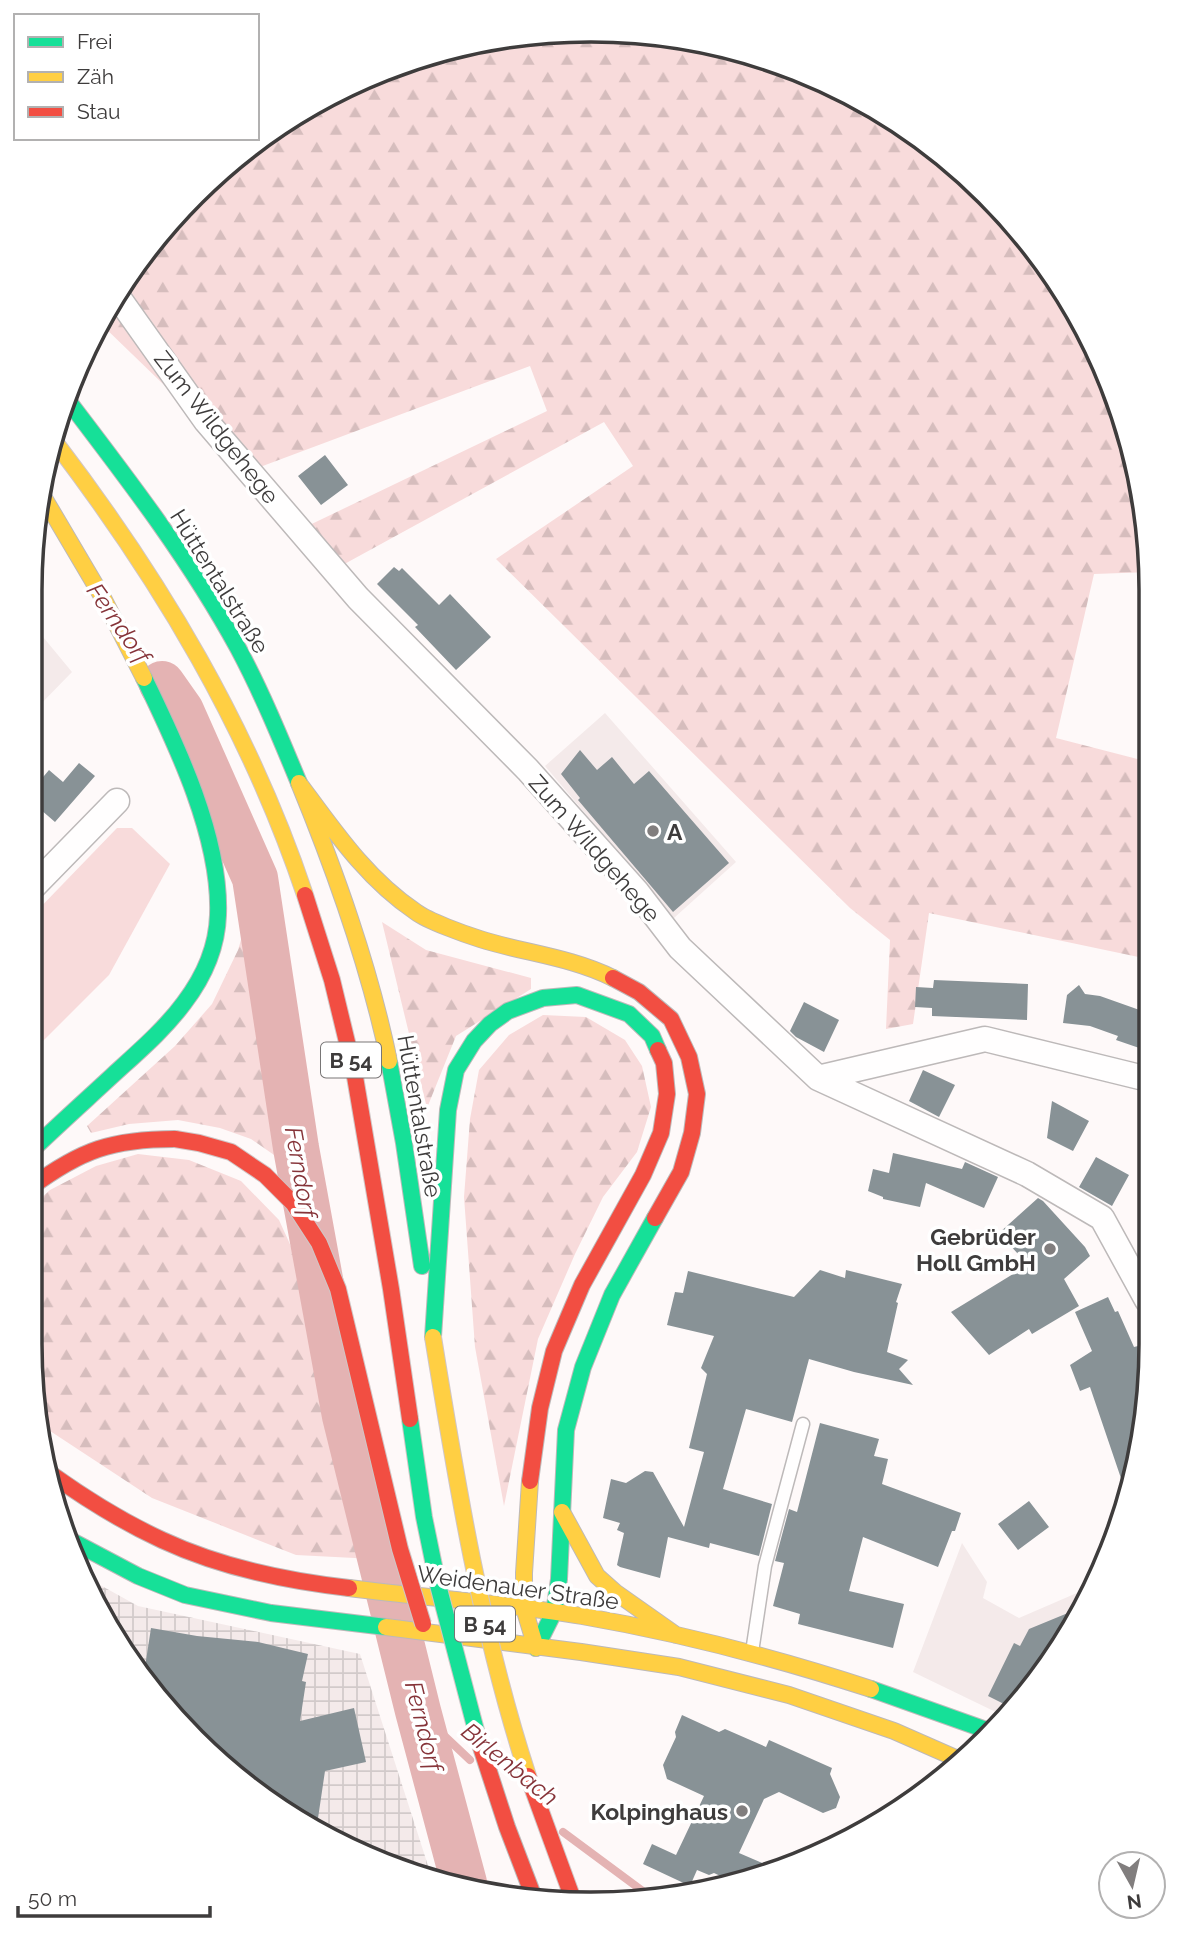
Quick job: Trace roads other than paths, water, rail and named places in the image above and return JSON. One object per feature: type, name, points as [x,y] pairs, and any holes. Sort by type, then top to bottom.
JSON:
[{"type":"main road","name":"Hüttentalstraße","points":[[73,408],[165,531],[229,632],[265,702],[331,862],[380,1021],[399,1112],[469,1556],[491,1652],[519,1752],[570,1891]]},
{"type":"main road","name":"B 54","points":[[61,450],[99,499],[154,581],[231,716],[268,798],[321,946],[345,1029],[362,1116],[433,1564],[478,1738],[531,1888]]},
{"type":"main road","points":[[42,1141],[142,1049],[185,1002],[203,972],[213,947],[218,916],[212,857],[202,816],[180,757],[145,678],[82,560],[49,507]]},
{"type":"main road","points":[[301,786],[355,858],[384,888],[418,914],[479,939],[591,967],[639,992],[671,1019],[689,1057],[697,1094],[692,1133],[681,1172],[612,1295],[583,1367],[566,1430],[559,1579],[554,1612],[536,1647]]},
{"type":"main road","points":[[433,1337],[448,1110],[456,1070],[474,1041],[490,1024],[508,1011],[543,998],[577,995],[629,1014],[652,1036],[664,1063],[667,1094],[661,1133],[643,1175],[582,1285],[554,1351],[540,1408],[530,1480],[524,1573],[524,1608],[536,1647]]},
{"type":"main road","points":[[42,1178],[82,1154],[114,1143],[175,1139],[231,1152],[265,1175],[293,1203],[319,1243],[338,1289],[400,1549],[430,1650]]},
{"type":"main road","name":"Weidenauer Straße","points":[[60,1480],[129,1524],[202,1557],[279,1578],[554,1612],[676,1635],[752,1652],[981,1728]]},
{"type":"main road","points":[[561,1510],[597,1576],[676,1635]]},
{"type":"main road","points":[[88,1561],[138,1576],[185,1595],[271,1613],[679,1667],[789,1695],[894,1731],[952,1756]]},
{"type":"main road","points":[[452,1696],[478,1738]]},
{"type":"street","name":"Zum Wildgehege","points":[[123,304],[206,421],[358,598],[528,770],[637,892],[680,948],[818,1078],[1027,1174],[1102,1218],[1139,1285]]},
{"type":"street","points":[[42,878],[117,801]]},
{"type":"street","points":[[818,1078],[985,1039],[1139,1077]]},
{"type":"lane","points":[[752,1652],[765,1566],[803,1424]]},
{"type":"waterway","name":"Ferndorf","points":[[162,684],[181,711],[255,878],[296,1148],[345,1416],[462,1876]]},
{"type":"waterway","name":"Birlenbach","points":[[418,1711],[470,1760]]},
{"type":"waterway","name":"Birlenbach","points":[[563,1832],[640,1889]]},
{"type":"place","name":"A","points":[[653,831]]},
{"type":"place","name":"Gebrüder Holl GmbH","points":[[1050,1249]]},
{"type":"place","name":"Kolpinghaus","points":[[742,1811]]}]
